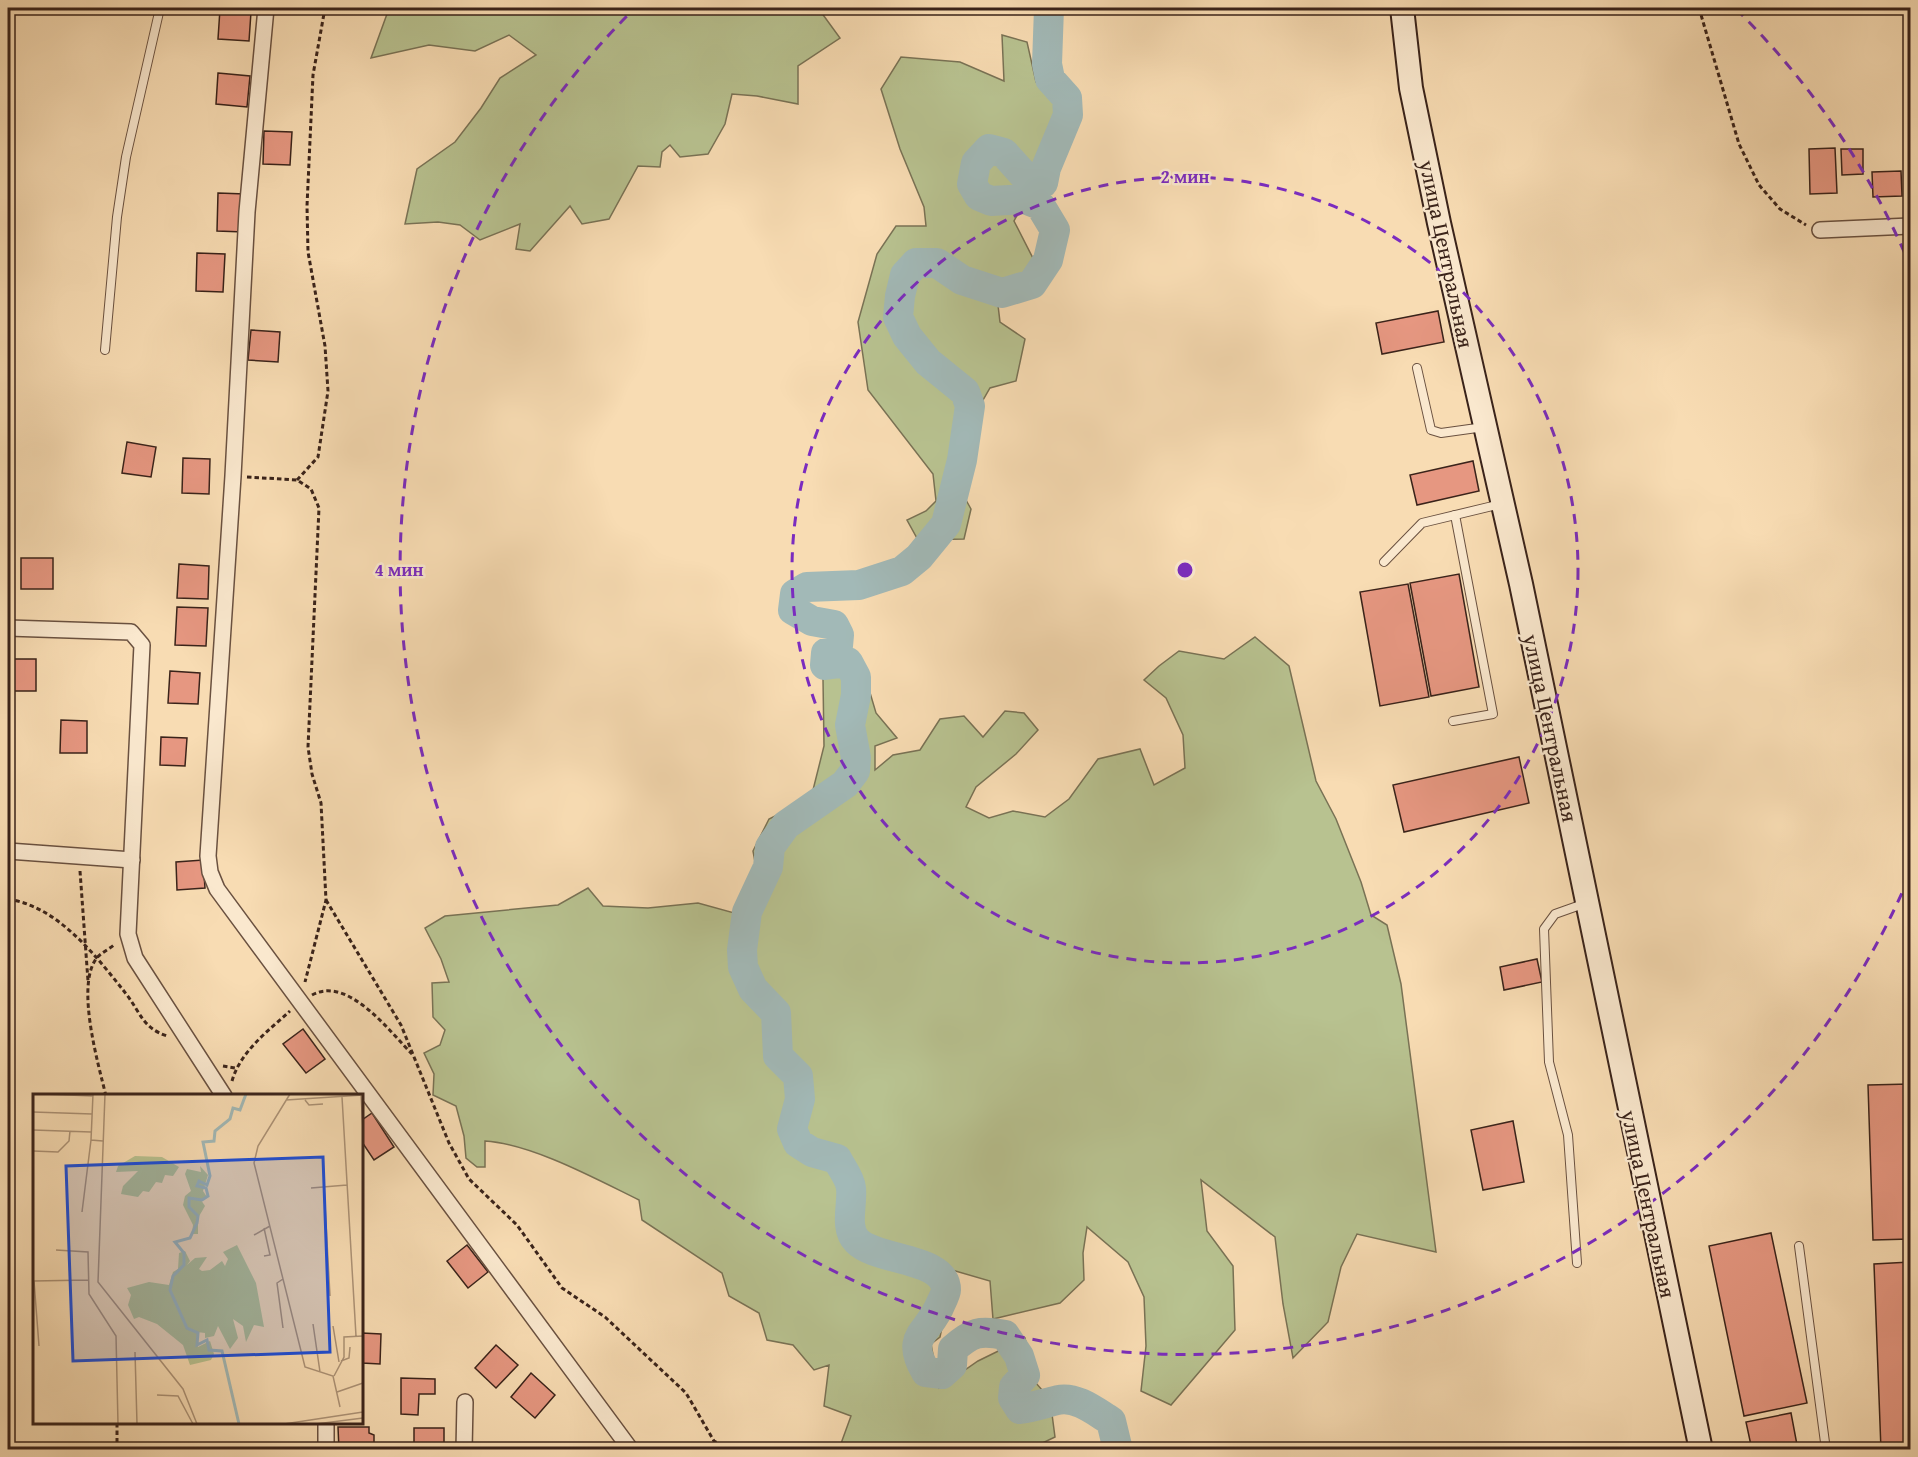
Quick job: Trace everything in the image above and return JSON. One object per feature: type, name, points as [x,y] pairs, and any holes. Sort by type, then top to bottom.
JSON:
[{"type":"main road","name":"улица Центральная","points":[[1402,8],[1411,88],[1503,504],[1701,1449]]},
{"type":"street","points":[[266,8],[247,212],[233,476],[208,856],[210,872],[217,889],[631,1449]]},
{"type":"street","points":[[1820,230],[1911,226]]},
{"type":"street","points":[[8,628],[131,632],[142,645],[128,934],[135,958],[191,1045],[227,1091]]},
{"type":"street","points":[[8,851],[132,860]]},
{"type":"street","points":[[464,1449],[465,1402]]},
{"type":"street","points":[[326,1424],[326,1449]]},
{"type":"lane","points":[[105,350],[117,217],[126,157],[160,8]]},
{"type":"lane","points":[[1417,368],[1431,429],[1441,433],[1485,426]]},
{"type":"lane","points":[[1383,562],[1422,523],[1503,504]]},
{"type":"lane","points":[[1453,721],[1493,714],[1455,515]]},
{"type":"lane","points":[[1577,1263],[1568,1135],[1549,1062],[1544,929],[1555,914],[1587,903]]},
{"type":"lane","points":[[1798,1246],[1826,1449]]},
{"type":"path","points":[[297,480],[318,457],[328,391],[325,346],[308,252],[307,206],[313,75],[325,8]]},
{"type":"path","points":[[1699,8],[1739,144],[1759,186],[1780,209],[1799,222],[1820,230]]},
{"type":"path","points":[[233,476],[297,480],[311,489],[319,508],[308,747],[312,774],[321,803],[326,900],[300,1002]]},
{"type":"path","points":[[76,856],[82,881],[84,946],[92,1038],[106,1094]]},
{"type":"path","points":[[8,899],[23,902],[59,921],[96,958],[152,1031],[191,1045]]},
{"type":"path","points":[[326,900],[401,1025],[449,1143],[469,1179],[517,1226],[562,1288],[605,1317],[686,1393],[714,1440],[731,1449]]},
{"type":"path","points":[[88,983],[96,958],[128,934]]},
{"type":"path","points":[[227,1091],[236,1068],[262,1037],[300,1002],[321,990],[341,993],[363,1004],[413,1056]]},
{"type":"path","points":[[117,1424],[117,1449]]},
{"type":"green space","points":[[395,8],[804,8],[821,12],[840,38],[798,66],[798,104],[732,94],[725,124],[708,154],[680,157],[670,145],[662,152],[660,167],[638,166],[609,219],[582,224],[570,206],[530,251],[516,249],[520,224],[480,240],[460,225],[438,222],[405,224],[417,169],[455,142],[500,78],[536,55],[509,35],[475,51],[429,45],[371,58],[387,14]]},
{"type":"green space","points":[[1002,35],[1027,42],[1036,82],[1057,107],[1053,149],[1014,221],[1039,270],[996,288],[1000,322],[1025,339],[1016,381],[990,388],[971,421],[971,465],[961,491],[971,509],[964,539],[918,540],[907,520],[926,511],[936,501],[933,474],[868,390],[858,322],[877,254],[896,226],[926,226],[924,207],[900,149],[881,89],[901,57],[960,62],[1004,81]]},
{"type":"green space","points":[[1255,637],[1289,666],[1316,781],[1336,819],[1361,882],[1371,915],[1387,925],[1401,984],[1436,1252],[1357,1234],[1341,1267],[1328,1322],[1293,1358],[1283,1304],[1275,1237],[1201,1180],[1207,1231],[1233,1266],[1235,1330],[1171,1405],[1141,1391],[1146,1346],[1144,1297],[1128,1262],[1087,1227],[1083,1253],[1084,1280],[1060,1303],[993,1319],[990,1281],[952,1270],[931,1273],[947,1304],[940,1337],[931,1344],[939,1388],[978,1361],[1025,1338],[1035,1382],[1050,1399],[1055,1437],[1030,1449],[839,1449],[851,1416],[824,1406],[829,1365],[814,1370],[793,1345],[767,1340],[759,1313],[729,1296],[722,1273],[642,1220],[639,1200],[543,1155],[503,1144],[485,1141],[485,1167],[477,1167],[466,1158],[464,1136],[456,1106],[433,1095],[434,1074],[424,1053],[440,1045],[445,1030],[433,1017],[432,983],[449,982],[441,959],[425,928],[445,916],[558,905],[588,888],[603,906],[648,908],[698,903],[734,913],[759,883],[753,851],[769,819],[811,798],[824,746],[823,679],[863,669],[876,713],[897,738],[875,746],[875,770],[893,755],[920,750],[940,719],[964,716],[983,737],[1005,711],[1024,713],[1038,730],[1016,754],[976,787],[966,807],[989,818],[1013,811],[1045,817],[1069,799],[1098,759],[1140,749],[1154,785],[1185,768],[1183,735],[1166,698],[1144,680],[1179,651],[1224,659]]},
{"type":"building","points":[[220,9],[251,12],[249,41],[218,39]]},
{"type":"building","points":[[218,73],[250,76],[247,107],[216,104]]},
{"type":"building","points":[[264,131],[292,132],[290,165],[263,164]]},
{"type":"building","points":[[1835,148],[1837,193],[1810,194],[1809,149]]},
{"type":"building","points":[[1841,149],[1863,149],[1863,174],[1842,175]]},
{"type":"building","points":[[1901,171],[1902,196],[1873,197],[1872,172]]},
{"type":"building","points":[[218,193],[245,194],[244,232],[217,231]]},
{"type":"building","points":[[197,253],[225,254],[223,292],[196,291]]},
{"type":"building","points":[[1438,311],[1444,342],[1382,354],[1376,323]]},
{"type":"building","points":[[251,330],[280,332],[278,362],[248,360]]},
{"type":"building","points":[[127,442],[156,447],[151,477],[122,473]]},
{"type":"building","points":[[183,458],[210,459],[209,494],[182,493]]},
{"type":"building","points":[[1473,461],[1479,491],[1417,505],[1410,475]]},
{"type":"building","points":[[21,558],[53,558],[53,589],[21,589]]},
{"type":"building","points":[[179,564],[209,566],[208,599],[177,598]]},
{"type":"building","points":[[1459,574],[1479,687],[1431,696],[1410,583]]},
{"type":"building","points":[[1408,584],[1429,697],[1380,706],[1360,592]]},
{"type":"building","points":[[177,607],[208,608],[206,646],[175,645]]},
{"type":"building","points":[[9,659],[36,659],[36,691],[9,691]]},
{"type":"building","points":[[170,671],[200,673],[198,704],[168,703]]},
{"type":"building","points":[[61,720],[87,721],[87,753],[60,753]]},
{"type":"building","points":[[161,737],[187,738],[185,766],[160,765]]},
{"type":"building","points":[[1519,757],[1529,803],[1404,832],[1393,785]]},
{"type":"building","points":[[8,799],[10,799],[10,821],[8,821]]},
{"type":"building","points":[[203,860],[205,888],[177,890],[176,862]]},
{"type":"building","points":[[1537,959],[1542,982],[1504,990],[1500,967]]},
{"type":"building","points":[[303,1029],[325,1059],[306,1073],[283,1044]]},
{"type":"building","points":[[1910,1084],[1910,1239],[1873,1240],[1868,1085]]},
{"type":"building","points":[[372,1113],[394,1147],[374,1160],[363,1144],[363,1119]]},
{"type":"building","points":[[1513,1121],[1524,1182],[1483,1190],[1471,1130]]},
{"type":"building","points":[[1771,1233],[1807,1403],[1744,1416],[1709,1246]]},
{"type":"building","points":[[467,1245],[488,1272],[468,1288],[447,1261]]},
{"type":"building","points":[[1910,1262],[1910,1450],[1881,1450],[1874,1264]]},
{"type":"building","points":[[363,1333],[381,1334],[380,1364],[363,1363]]},
{"type":"building","points":[[496,1345],[518,1365],[496,1388],[475,1368]]},
{"type":"building","points":[[531,1373],[555,1395],[535,1418],[511,1397]]},
{"type":"building","points":[[401,1378],[435,1379],[435,1394],[419,1394],[418,1415],[401,1414]]},
{"type":"building","points":[[1791,1413],[1798,1450],[1752,1450],[1746,1422]]},
{"type":"building","points":[[338,1427],[369,1427],[369,1433],[374,1435],[374,1450],[339,1450]]},
{"type":"building","points":[[414,1428],[444,1428],[444,1450],[414,1450]]},
{"type":"waterway","points":[[1049,8],[1047,64],[1050,79],[1067,98],[1068,115],[1046,168],[1043,183],[1032,184],[1004,153],[989,149],[976,163],[972,184],[979,196],[991,201],[1025,199],[1040,205],[1055,230],[1048,260],[1032,284],[1002,293],[962,280],[937,263],[916,263],[905,275],[898,317],[907,336],[928,362],[965,392],[970,406],[962,460],[946,524],[919,557],[902,571],[859,585],[807,587],[795,594],[793,610],[812,621],[834,625],[839,635],[838,646],[826,653],[825,665],[848,662],[856,677],[856,695],[850,725],[856,758],[855,771],[845,784],[786,825],[770,847],[768,867],[747,912],[742,950],[743,967],[753,989],[776,1013],[778,1056],[798,1076],[800,1099],[792,1129],[798,1143],[812,1152],[837,1159],[849,1180],[851,1188],[850,1223],[853,1236],[866,1247],[923,1265],[935,1271],[943,1279],[946,1290],[944,1296],[918,1342],[917,1350],[926,1372],[942,1374],[952,1365],[953,1349],[971,1336],[983,1333],[1005,1335],[1019,1356],[1025,1375],[1014,1387],[1013,1398],[1020,1409],[1058,1400],[1072,1400],[1093,1409],[1111,1421],[1118,1450]]}]
